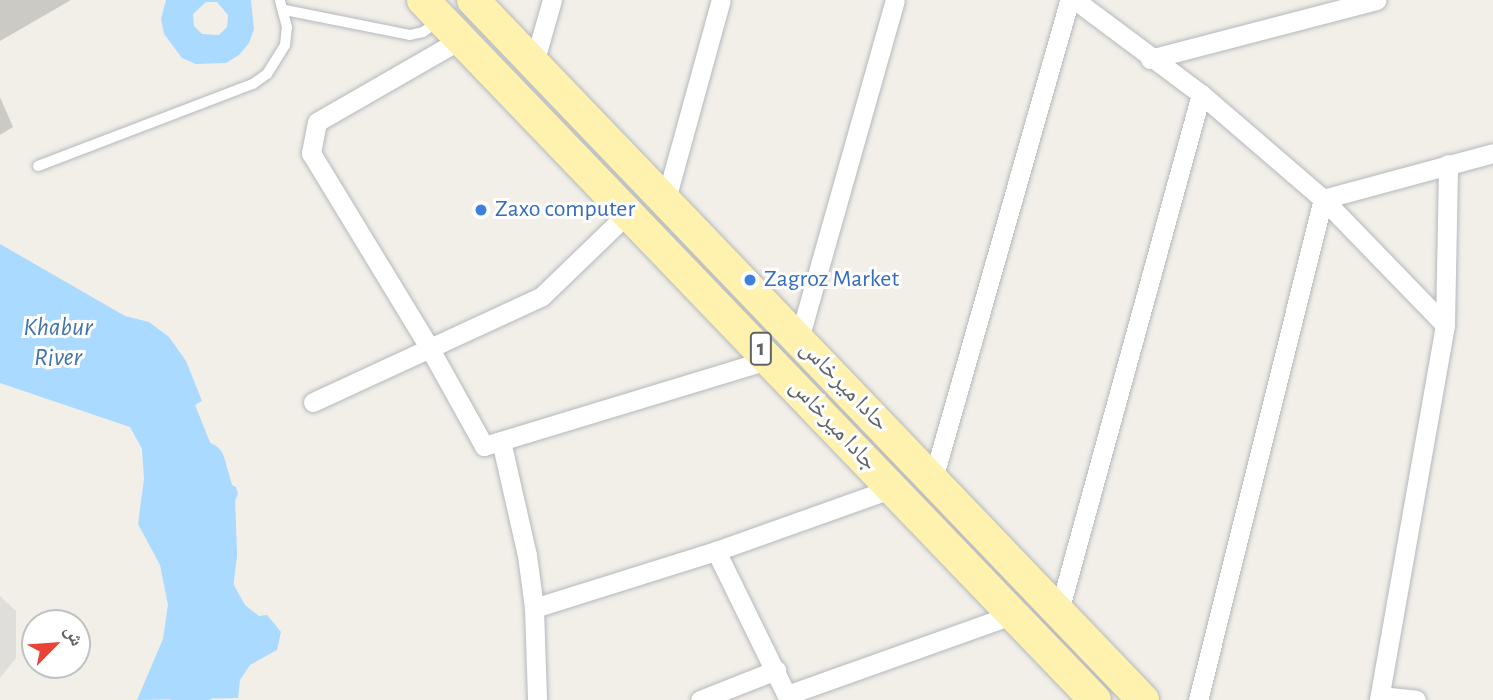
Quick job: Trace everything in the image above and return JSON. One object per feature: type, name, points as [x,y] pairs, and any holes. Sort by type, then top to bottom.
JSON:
[{"type":"main road","name":"حادا ميرخاس","points":[[480,7],[1143,700]]},
{"type":"main road","name":"جادا ميرخاس","points":[[443,19],[1096,700]]},
{"type":"street","points":[[534,63],[552,0]]},
{"type":"street","points":[[666,199],[721,0]]},
{"type":"street","points":[[799,339],[895,0]]},
{"type":"street","points":[[933,479],[1069,0]]},
{"type":"street","points":[[1075,0],[1150,59],[1201,93],[1323,199],[1445,325]]},
{"type":"street","points":[[1150,59],[1376,0]]},
{"type":"street","points":[[443,19],[317,122],[311,153],[430,349],[484,446],[771,359]]},
{"type":"street","points":[[1059,611],[1201,93]]},
{"type":"street","points":[[1323,199],[1493,153]]},
{"type":"street","points":[[1416,700],[1380,698],[1445,325],[1448,164]]},
{"type":"street","points":[[1198,700],[1323,199]]},
{"type":"street","points":[[313,402],[542,296],[629,212]]},
{"type":"street","points":[[501,441],[517,501],[534,608],[537,700]]},
{"type":"street","points":[[534,608],[716,551],[893,488]]},
{"type":"street","points":[[716,551],[788,698],[1015,614]]},
{"type":"street","points":[[700,700],[776,670]]},
{"type":"lane","points":[[38,166],[253,84],[267,74],[285,44],[282,5],[410,35],[423,32],[443,19]]},
{"type":"shaded area","points":[[0,596],[16,611],[16,658],[0,678]]},
{"type":"water","points":[[166,0],[251,0],[254,29],[249,43],[239,55],[226,63],[196,64],[182,58],[164,34],[161,19]],"holes":[[[206,2],[217,2],[228,15],[227,27],[219,35],[202,34],[194,26],[193,14]]]},
{"type":"water","name":"Khabur River","points":[[0,244],[125,316],[149,322],[169,337],[186,361],[202,401],[195,405],[226,482],[236,487],[238,494],[234,503],[216,515],[216,553],[245,605],[259,616],[267,615],[281,632],[277,650],[250,665],[240,680],[238,698],[137,700],[163,639],[168,605],[160,565],[138,524],[144,479],[142,449],[130,427],[0,383]]},
{"type":"building","points":[[0,0],[71,0],[0,41]]},
{"type":"building","points":[[0,97],[13,127],[0,135]]},
{"type":"waterway","name":"Khabur River","points":[[190,700],[208,630],[217,554],[215,498],[205,462]]},
{"type":"place","name":"Zaxo computer","points":[[481,210]]},
{"type":"place","name":"Zagroz Market","points":[[750,280]]}]
